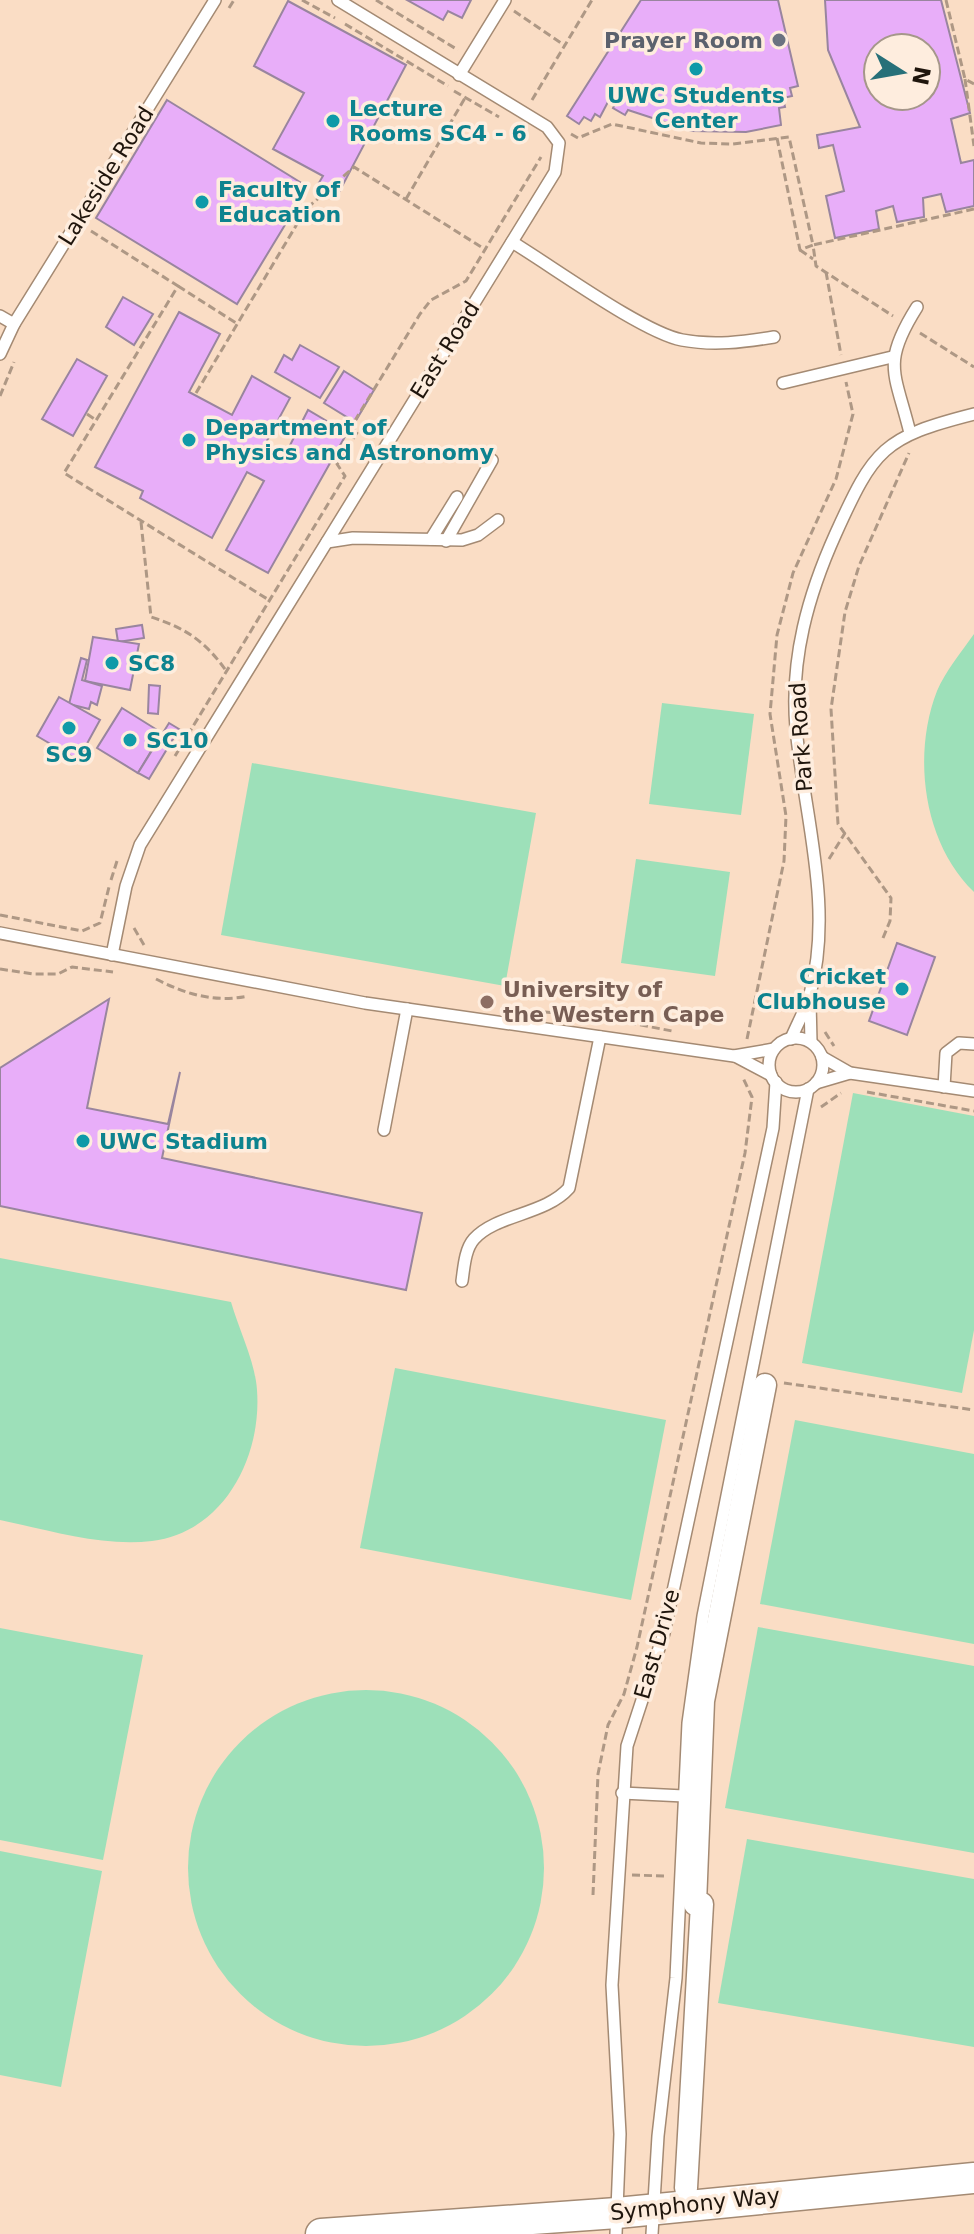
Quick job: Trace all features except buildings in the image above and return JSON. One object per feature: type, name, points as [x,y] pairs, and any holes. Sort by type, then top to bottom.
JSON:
[{"type":"main road","name":"Symphony Way","points":[[321,2234],[653,2222],[974,2178]]},
{"type":"street","points":[[686,2188],[702,1904],[695,1904],[703,1701],[765,1385]]},
{"type":"lane","name":"Lakeside Road","points":[[0,354],[14,324],[215,0]]},
{"type":"lane","name":"East Road","points":[[112,955],[126,886],[140,845],[555,172],[559,143],[547,127],[338,0]]},
{"type":"lane","points":[[459,75],[504,2]]},
{"type":"lane","points":[[512,242],[653,328],[679,340],[711,344],[774,337]]},
{"type":"lane","points":[[910,433],[892,357],[917,307]]},
{"type":"lane","points":[[0,316],[14,324]]},
{"type":"lane","points":[[783,383],[892,357]]},
{"type":"lane","name":"Park Road","points":[[811,1042],[810,997],[819,930],[815,873],[796,727],[797,663],[812,590],[856,488],[885,448],[910,433],[974,414]]},
{"type":"lane","points":[[446,541],[492,460]]},
{"type":"lane","points":[[431,539],[457,497]]},
{"type":"lane","points":[[327,542],[353,538],[446,541],[470,538],[498,520]]},
{"type":"lane","points":[[0,933],[407,1009],[741,1057],[774,1049],[791,1039],[811,1042],[822,1057],[850,1073],[974,1091]]},
{"type":"lane","name":"Park Road","points":[[791,1039],[810,997]]},
{"type":"lane","points":[[384,1130],[407,1009]]},
{"type":"lane","points":[[462,1281],[467,1254],[475,1238],[553,1201],[569,1188],[600,1037]]},
{"type":"lane","points":[[944,1087],[946,1053],[959,1043],[974,1044]]},
{"type":"lane","points":[[774,1049],[770,1057],[774,1078]]},
{"type":"lane","points":[[741,1057],[791,1091],[850,1073]]},
{"type":"lane","points":[[812,1086],[823,1069],[822,1057]]},
{"type":"lane","name":"East Drive","points":[[617,2224],[620,2134],[612,1985],[627,1746],[664,1633],[773,1128],[774,1078]]},
{"type":"lane","name":"East Drive","points":[[653,2222],[676,1978],[688,1723],[703,1616],[812,1086]]},
{"type":"lane","points":[[622,1793],[684,1796]]},
{"type":"path","points":[[302,0],[505,120]]},
{"type":"path","points":[[376,0],[458,50]]},
{"type":"path","points":[[524,114],[592,0]]},
{"type":"path","points":[[946,0],[965,79],[974,146]]},
{"type":"path","points":[[504,2],[565,46]]},
{"type":"path","points":[[965,79],[974,84]]},
{"type":"path","points":[[406,199],[466,98]]},
{"type":"path","points":[[578,138],[612,124],[701,143],[733,144],[789,137],[816,266],[974,367]]},
{"type":"path","points":[[777,138],[800,250],[816,261]]},
{"type":"path","points":[[173,760],[345,476],[337,464],[358,431],[351,427],[431,300],[466,281],[541,157]]},
{"type":"path","points":[[196,393],[306,209],[354,167],[486,250]]},
{"type":"path","points":[[800,250],[974,209]]},
{"type":"path","points":[[88,229],[236,323]]},
{"type":"path","points":[[593,1895],[598,1774],[608,1725],[624,1694],[640,1633],[745,1153],[752,1097],[741,1074],[741,1057],[784,861],[786,816],[770,714],[777,635],[793,573],[836,479],[853,414],[826,272]]},
{"type":"path","points":[[178,286],[64,473],[269,600]]},
{"type":"path","points":[[87,414],[96,420]]},
{"type":"path","points":[[883,938],[890,921],[891,898],[838,824],[831,709],[845,612],[859,566],[912,447]]},
{"type":"path","points":[[141,521],[151,617],[190,631],[214,652],[227,671]]},
{"type":"path","points":[[0,915],[82,931],[100,923],[120,855]]},
{"type":"path","points":[[132,923],[137,938],[147,947]]},
{"type":"path","points":[[0,969],[33,974],[58,974],[72,967],[119,972]]},
{"type":"path","points":[[150,976],[185,994]]},
{"type":"path","points":[[755,1002],[803,1010]]},
{"type":"path","points":[[538,1011],[656,1026],[683,1034]]},
{"type":"path","points":[[860,1091],[974,1111]]},
{"type":"path","points":[[765,1385],[777,1382],[974,1410]]},
{"type":"path","points":[[593,1873],[681,1877]]},
{"type":"green space","points":[[974,634],[974,892],[943,849],[933,824],[924,770],[929,716],[937,691]]},
{"type":"green space","points":[[662,703],[754,714],[741,815],[649,804]]},
{"type":"green space","points":[[252,763],[536,813],[505,986],[221,935]]},
{"type":"green space","points":[[636,859],[730,872],[715,976],[621,963]]},
{"type":"green space","points":[[853,1093],[974,1116],[974,1330],[962,1393],[802,1363]]},
{"type":"green space","points":[[0,1258],[231,1302],[253,1368],[257,1415],[245,1465],[218,1507],[199,1523],[177,1535],[152,1541],[114,1542],[0,1520]]},
{"type":"green space","points":[[395,1368],[666,1420],[631,1600],[360,1548]]},
{"type":"green space","points":[[795,1420],[974,1454],[974,1644],[760,1604]]},
{"type":"green space","points":[[758,1627],[974,1666],[974,1853],[725,1808]]},
{"type":"green space","points":[[0,1628],[143,1655],[103,1860],[0,1840]]},
{"type":"green space","points":[[349,1690],[383,1690],[418,1697],[450,1711],[479,1730],[504,1755],[523,1784],[537,1816],[544,1868],[541,1903],[531,1936],[504,1981],[479,2006],[450,2025],[418,2039],[383,2046],[349,2046],[314,2039],[282,2025],[253,2006],[228,1981],[209,1952],[195,1920],[188,1885],[188,1851],[195,1816],[209,1784],[228,1755],[253,1730],[282,1711],[314,1697]]},
{"type":"green space","points":[[747,1839],[974,1879],[974,2047],[718,2003]]},
{"type":"green space","points":[[0,1851],[102,1871],[61,2087],[0,2075]]},
{"type":"place","name":"Prayer Room","points":[[779,40]]},
{"type":"place","name":"UWC Students Center","points":[[696,69]]},
{"type":"place","name":"Lecture Rooms SC4 - 6","points":[[333,121]]},
{"type":"place","name":"Faculty of Education","points":[[202,202]]},
{"type":"place","name":"Department of Physics and Astronomy","points":[[189,440]]},
{"type":"place","name":"SC8","points":[[112,663]]},
{"type":"place","name":"SC9","points":[[69,728]]},
{"type":"place","name":"SC10","points":[[130,740]]},
{"type":"place","name":"Cricket Clubhouse","points":[[902,989]]},
{"type":"place","name":"University of the Western Cape","points":[[487,1002]]},
{"type":"place","name":"UWC Stadium","points":[[83,1141]]}]
